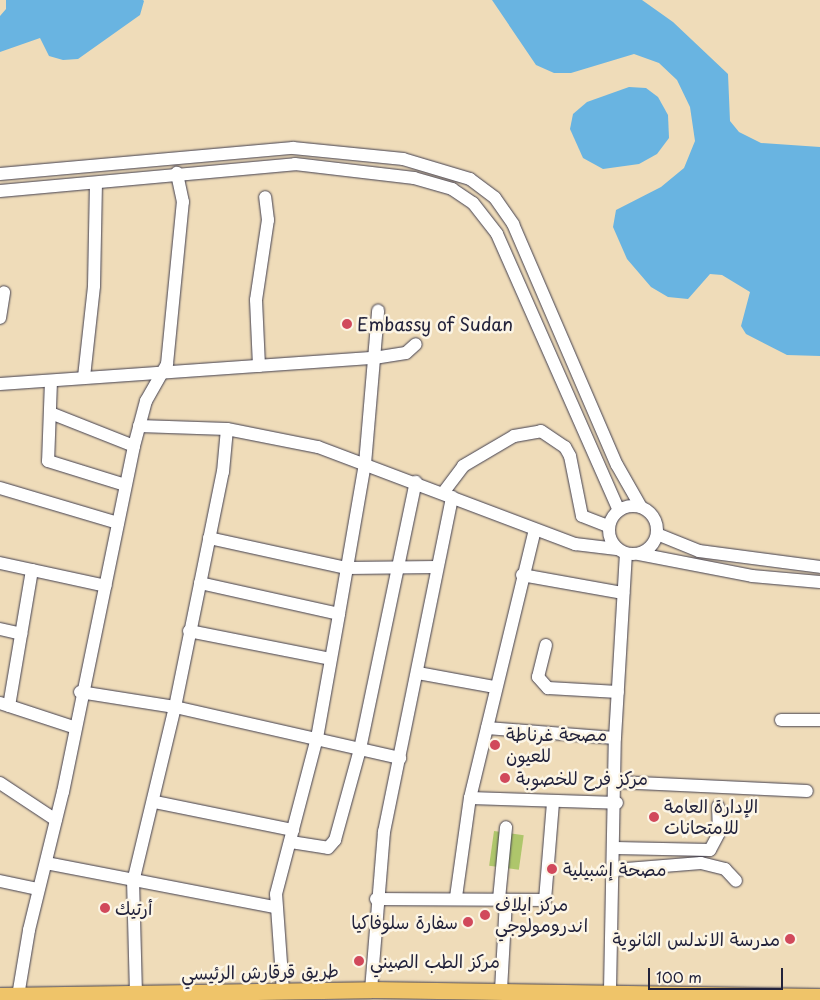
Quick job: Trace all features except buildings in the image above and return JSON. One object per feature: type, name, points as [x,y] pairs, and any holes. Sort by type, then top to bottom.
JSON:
[{"type":"main road","name":"طريق قرقارش الرئيسي","points":[[0,996],[275,994],[371,990],[610,990],[715,996],[820,997]]},
{"type":"street","points":[[0,174],[311,149],[402,160],[470,178],[495,198],[513,224],[617,464],[641,507],[652,515],[657,534],[653,544],[628,552]]},
{"type":"street","points":[[0,191],[96,183],[177,173],[331,166],[427,180],[473,203],[497,234],[619,510]]},
{"type":"street","points":[[18,996],[38,889],[56,820],[80,692],[106,586],[134,446],[146,402],[165,374],[183,202],[177,173]]},
{"type":"street","points":[[84,377],[94,286],[96,183]]},
{"type":"street","points":[[259,366],[256,300],[268,220],[265,197]]},
{"type":"street","points":[[0,318],[4,292]]},
{"type":"street","points":[[275,994],[275,907],[317,738],[365,464],[378,311]]},
{"type":"street","points":[[0,384],[374,358],[406,352],[416,344]]},
{"type":"street","points":[[51,381],[53,414],[48,461],[126,485]]},
{"type":"street","points":[[53,414],[134,446]]},
{"type":"street","points":[[139,426],[228,428],[300,443],[416,482],[535,530],[585,546],[628,552],[752,576],[820,582]]},
{"type":"street","points":[[136,994],[133,882],[155,802],[175,708],[209,538],[228,428]]},
{"type":"street","points":[[371,990],[376,899],[384,832],[418,672],[448,495],[463,466],[514,436],[541,432],[565,447],[570,456],[582,516],[608,526],[628,552],[623,593],[615,738],[617,803],[610,990]]},
{"type":"street","points":[[155,802],[292,836],[325,848],[333,844],[360,749],[396,568],[416,482]]},
{"type":"street","points":[[0,488],[118,523]]},
{"type":"street","points":[[608,526],[619,510],[641,507]]},
{"type":"street","points":[[456,897],[470,798],[494,687],[535,530]]},
{"type":"street","points":[[657,534],[699,551],[820,567]]},
{"type":"street","points":[[209,538],[347,568],[437,567]]},
{"type":"street","points":[[0,563],[106,586]]},
{"type":"street","points":[[32,570],[21,634],[4,705],[73,727]]},
{"type":"street","points":[[522,575],[623,593]]},
{"type":"street","points":[[200,583],[339,614]]},
{"type":"street","points":[[0,629],[21,634]]},
{"type":"street","points":[[189,631],[330,660]]},
{"type":"street","points":[[546,645],[538,677],[548,688],[618,692]]},
{"type":"street","points":[[418,672],[494,687]]},
{"type":"street","points":[[80,692],[175,708],[317,738],[400,758]]},
{"type":"street","points":[[781,720],[820,720]]},
{"type":"street","points":[[486,728],[615,738]]},
{"type":"street","points":[[617,782],[808,791]]},
{"type":"street","points":[[0,784],[56,820]]},
{"type":"street","points":[[470,798],[617,803]]},
{"type":"street","points":[[376,899],[456,897],[536,903],[546,898],[553,802]]},
{"type":"street","points":[[615,848],[710,850],[719,833],[718,806]]},
{"type":"street","points":[[501,990],[502,899],[506,827]]},
{"type":"street","points":[[46,863],[133,882],[275,907]]},
{"type":"street","points":[[614,870],[701,864],[725,869],[736,881]]},
{"type":"street","points":[[0,881],[38,889]]},
{"type":"green space","points":[[494,831],[524,835],[519,870],[489,866]]},
{"type":"water","points":[[6,0],[144,1],[140,15],[78,59],[63,60],[49,56],[40,38],[0,52],[0,16],[6,9]]},
{"type":"water","points":[[492,0],[642,0],[673,22],[728,74],[730,121],[739,132],[761,143],[820,147],[820,356],[787,355],[746,334],[741,326],[750,292],[722,275],[710,274],[688,299],[668,297],[651,287],[627,259],[613,227],[616,210],[661,187],[684,168],[695,141],[690,107],[677,80],[659,63],[634,54],[571,73],[554,73],[536,65]]},
{"type":"water","points":[[629,87],[646,88],[658,97],[668,115],[669,138],[657,154],[639,164],[603,169],[583,158],[570,129],[573,114],[587,102]]},
{"type":"place","name":"Embassy of Sudan","points":[[347,324]]},
{"type":"place","name":"مصحة غرناطة للعيون","points":[[495,745]]},
{"type":"place","name":"مركز فرح للخصوبة","points":[[505,778]]},
{"type":"place","name":"الإدارة العامة للامتحانات","points":[[654,817]]},
{"type":"place","name":"مصحة إشبيلية","points":[[552,869]]},
{"type":"place","name":"أرتيك","points":[[105,908]]},
{"type":"place","name":"مركز ايلاف اندرومولوجي","points":[[485,915]]},
{"type":"place","name":"سفارة سلوفاكيا","points":[[468,922]]},
{"type":"place","name":"مدرسة الاندلس الثانوية","points":[[790,939]]},
{"type":"place","name":"مركز الطب الصيني","points":[[359,961]]}]
